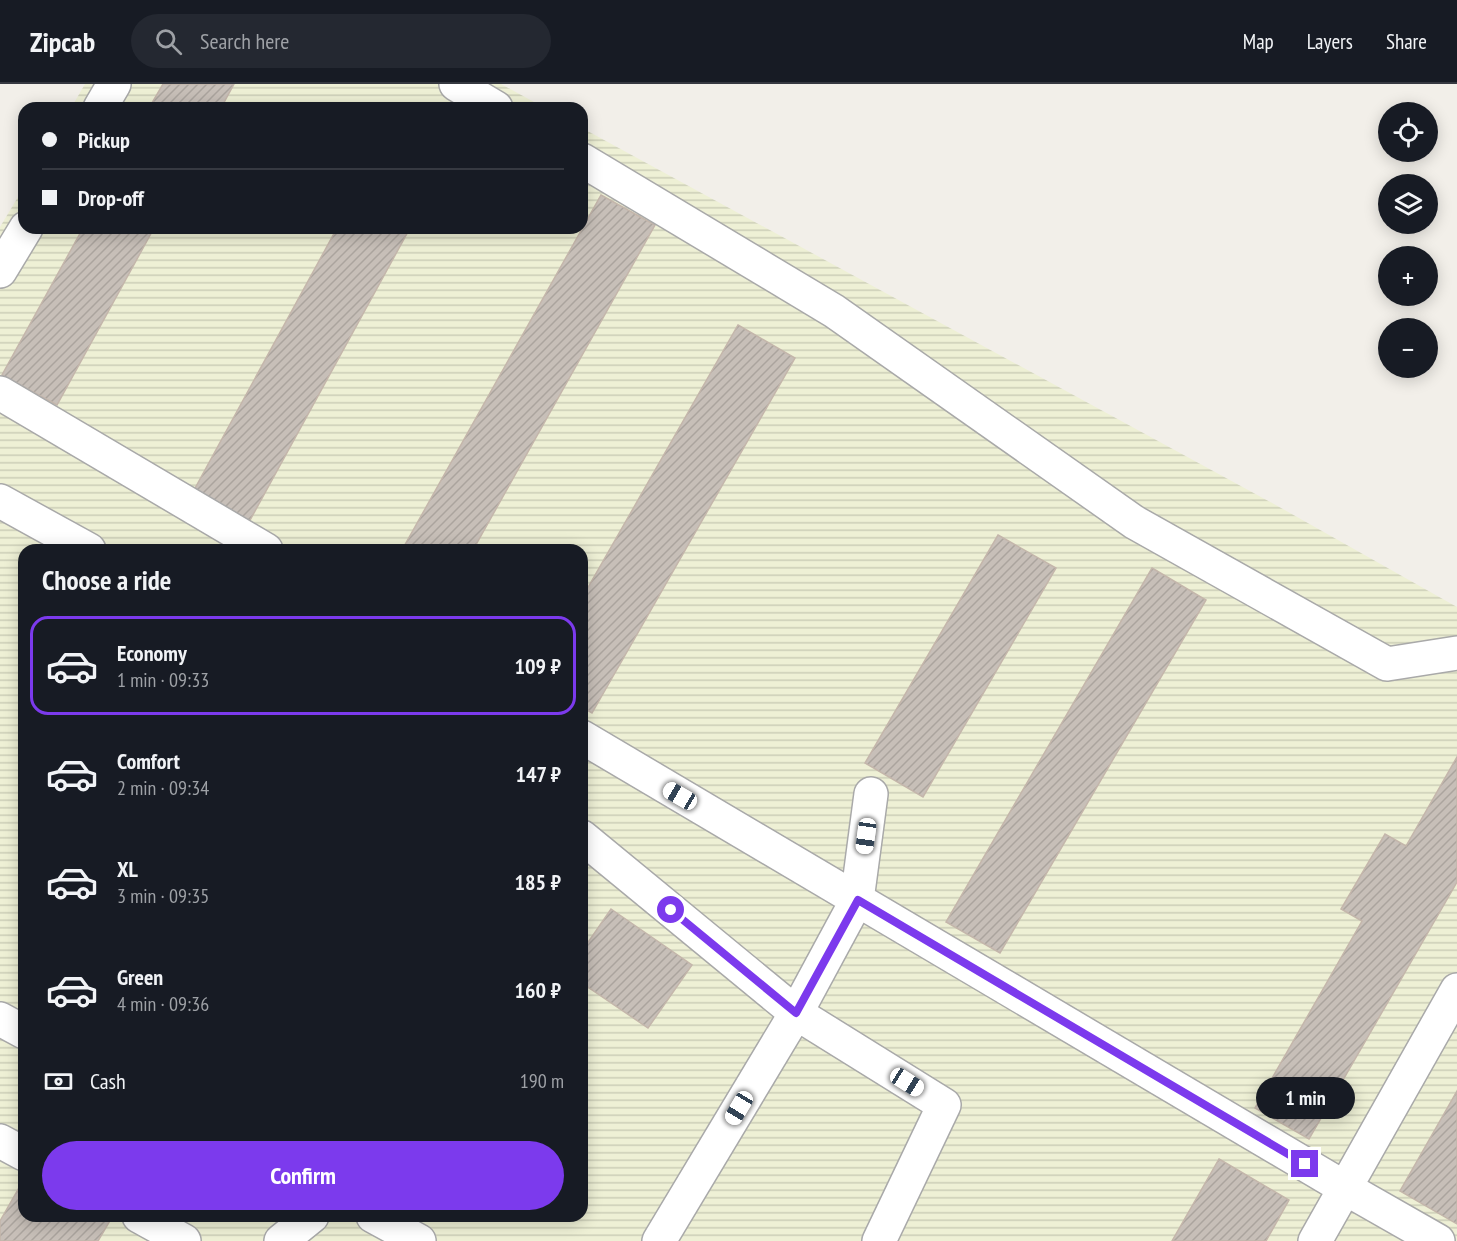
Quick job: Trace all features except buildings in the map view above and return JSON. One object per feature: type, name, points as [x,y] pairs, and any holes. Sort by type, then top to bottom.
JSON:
[{"type":"lane","points":[[104,102],[114,84]]},
{"type":"lane","points":[[456,84],[486,102]]},
{"type":"lane","points":[[588,164],[834,311],[1134,522],[1387,664],[1457,653]]},
{"type":"lane","points":[[0,271],[22,234]]},
{"type":"lane","points":[[0,393],[256,544]]},
{"type":"lane","points":[[0,501],[78,544]]},
{"type":"lane","points":[[588,742],[1438,1241]]},
{"type":"lane","points":[[659,1241],[796,1013],[858,900],[872,794]]},
{"type":"lane","points":[[588,842],[796,1013],[944,1105],[879,1241]]},
{"type":"lane","points":[[1315,1241],[1457,990]]},
{"type":"lane","points":[[0,1019],[18,1029]]},
{"type":"lane","points":[[0,1141],[18,1151]]},
{"type":"lane","points":[[150,1222],[184,1241]]},
{"type":"lane","points":[[281,1241],[305,1222]]},
{"type":"lane","points":[[383,1222],[419,1241]]},
{"type":"green space","points":[[85,84],[501,84],[534,102],[74,102]]},
{"type":"green space","points":[[588,131],[1274,504],[1457,607],[1457,1241],[0,1241],[0,227],[18,197],[18,234],[588,234]]},
{"type":"route","points":[[671,910],[796,1013],[858,900],[1305,1164]]}]
